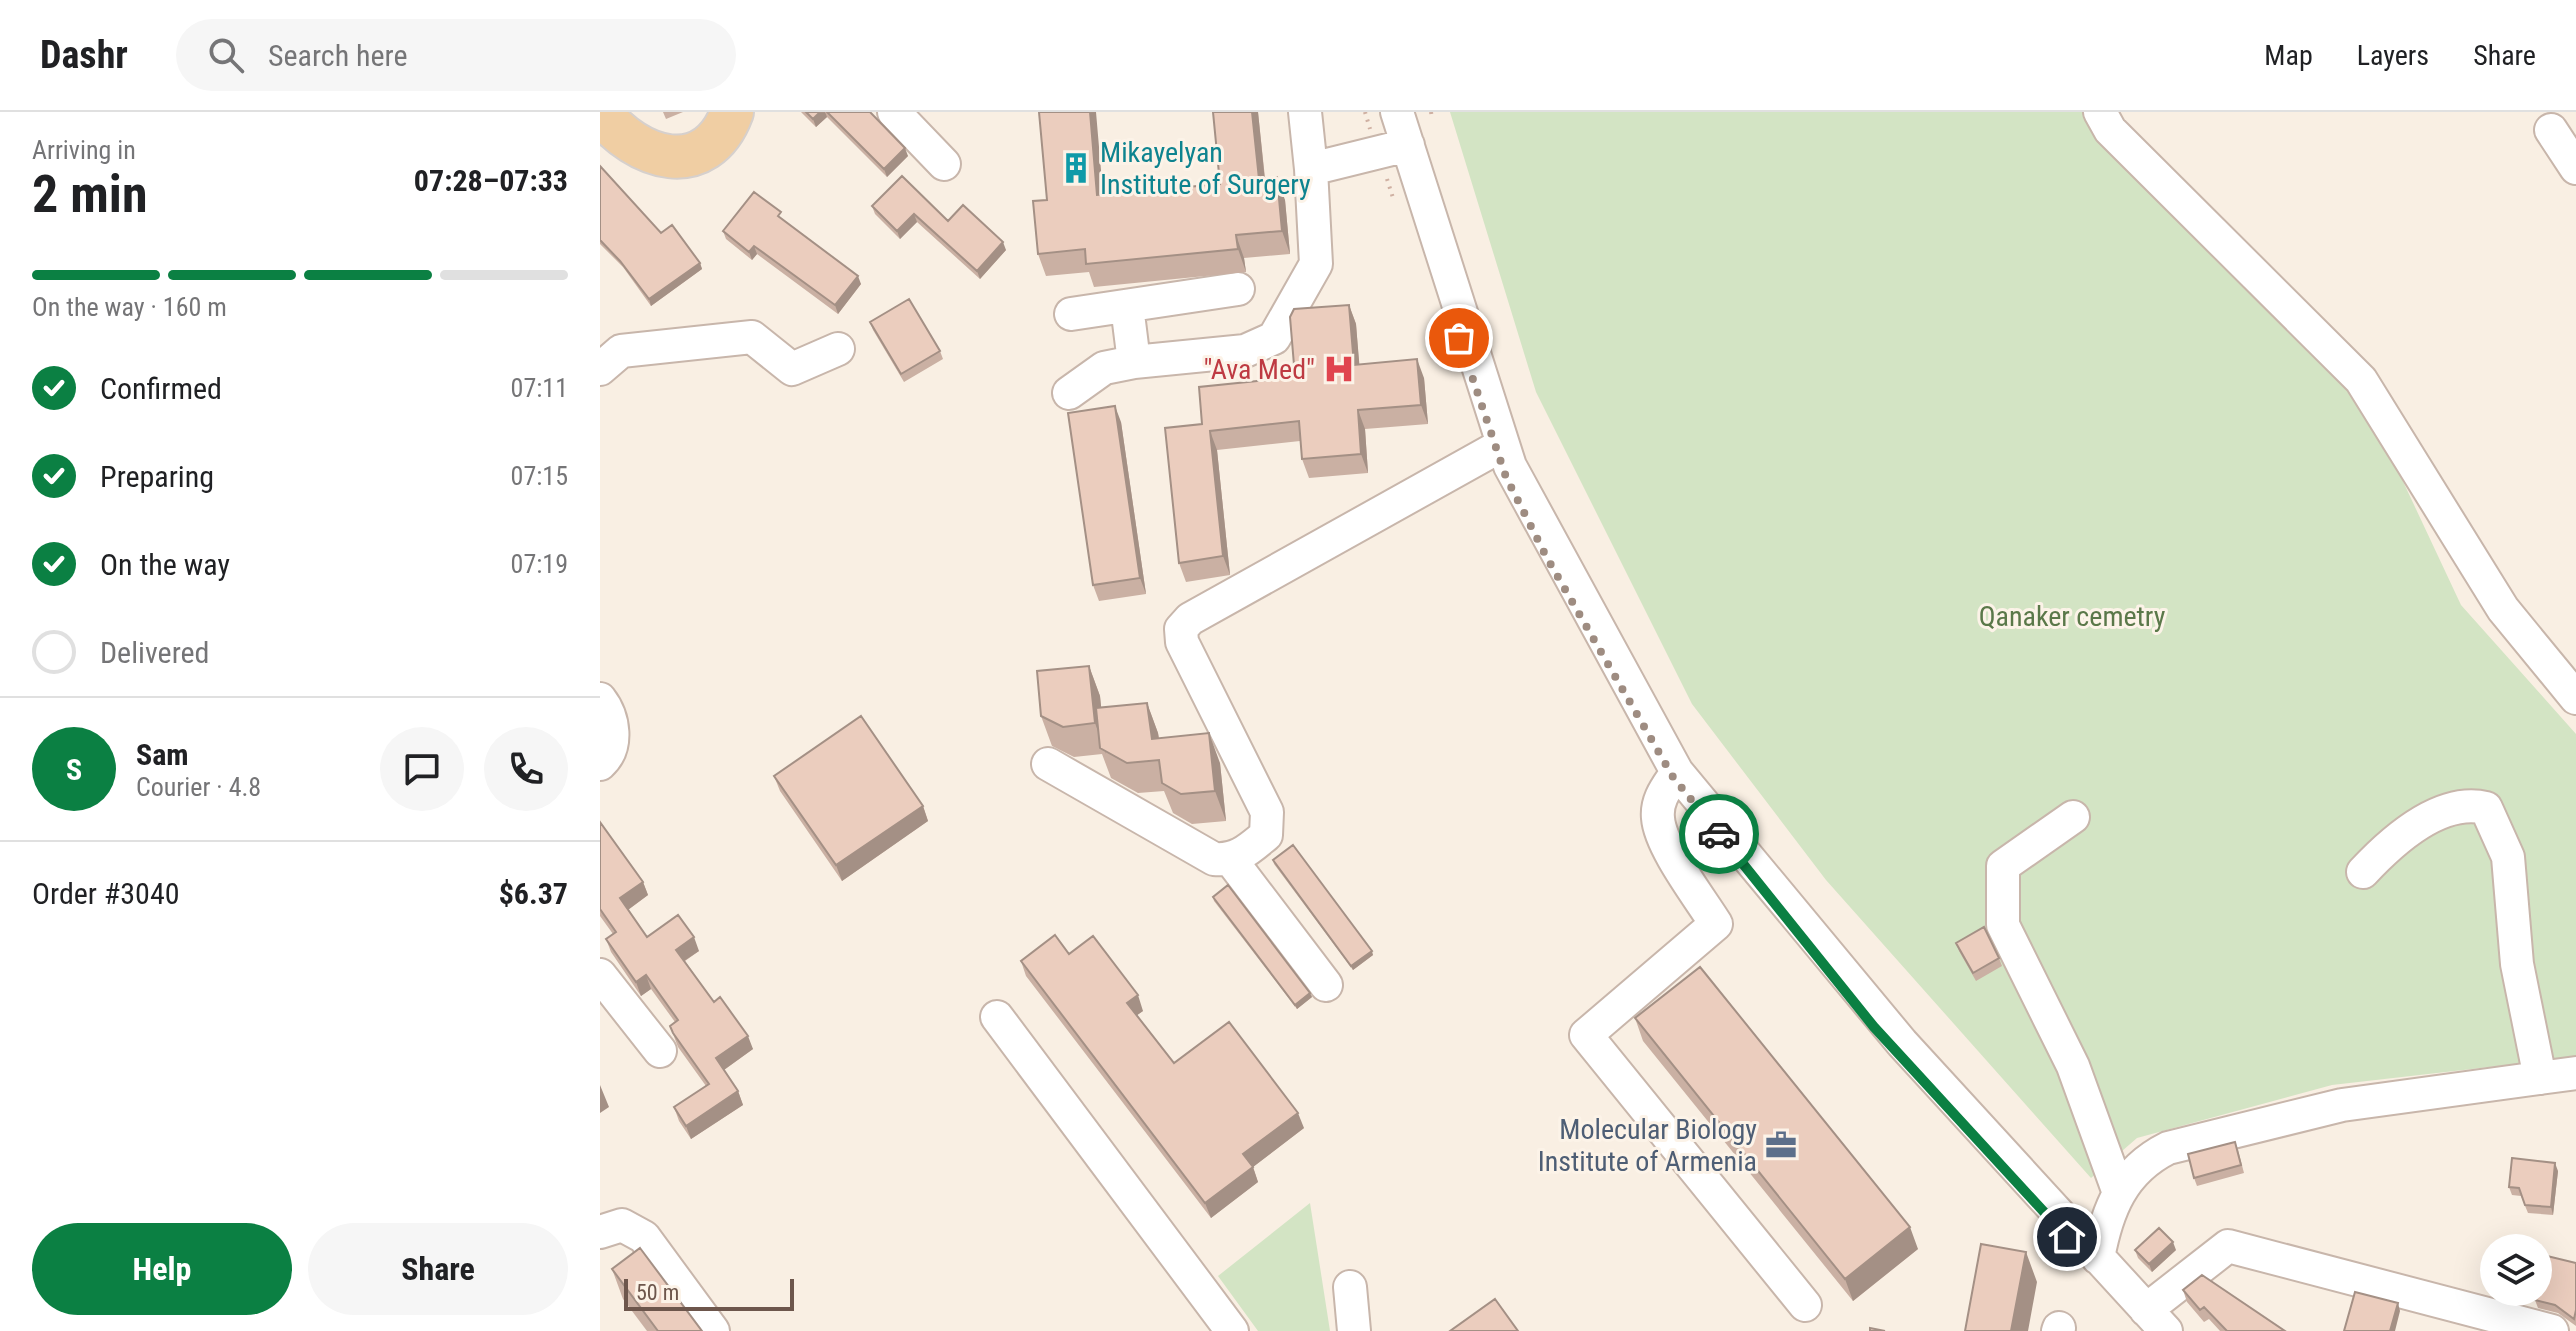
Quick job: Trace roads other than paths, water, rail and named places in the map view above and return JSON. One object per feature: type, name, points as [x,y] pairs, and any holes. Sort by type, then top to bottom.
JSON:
[{"type":"main road","points":[[600,112],[614,130],[642,149],[682,156],[711,148],[722,135],[732,112]]},
{"type":"street","points":[[894,112],[944,164]]},
{"type":"street","points":[[1069,393],[1104,368],[1245,351],[1274,338],[1316,264],[1305,112]]},
{"type":"street","points":[[1387,112],[1403,146],[1499,447],[1675,774],[1874,1027],[2156,1326]]},
{"type":"street","points":[[1397,112],[1403,146]]},
{"type":"street","points":[[2100,112],[2110,130],[2361,380],[2503,609],[2576,698]]},
{"type":"street","points":[[2551,130],[2576,168]]},
{"type":"street","points":[[1311,169],[1403,146]]},
{"type":"street","points":[[1071,314],[1238,289]]},
{"type":"street","points":[[1127,306],[1134,362]]},
{"type":"street","points":[[600,369],[621,351],[752,337],[792,369],[838,349]]},
{"type":"street","points":[[1048,764],[1214,859],[1231,860],[1266,835],[1267,812],[1182,642],[1181,629],[1190,619],[1499,447]]},
{"type":"street","points":[[600,699],[608,709],[614,732],[606,759],[600,764]]},
{"type":"street","points":[[1675,774],[1902,1043],[2156,1326]]},
{"type":"street","points":[[1675,774],[1661,795],[1658,819],[1669,846],[1716,924],[1586,1035],[1805,1305]]},
{"type":"street","points":[[2363,872],[2384,849],[2421,822],[2461,807],[2486,808],[2508,857],[2517,964],[2540,1078]]},
{"type":"street","points":[[2073,817],[2003,866],[2003,925],[2073,1066],[2119,1193]]},
{"type":"street","points":[[1231,860],[1326,985]]},
{"type":"street","points":[[600,975],[660,1051]]},
{"type":"street","points":[[997,1017],[1232,1331]]},
{"type":"street","points":[[2098,1258],[2105,1219],[2119,1193],[2145,1160],[2168,1148],[2342,1105],[2576,1073]]},
{"type":"street","points":[[600,1232],[622,1225],[644,1237],[713,1331]]},
{"type":"street","points":[[2156,1326],[2228,1246],[2552,1331]]},
{"type":"street","points":[[1350,1287],[1354,1331]]},
{"type":"place","name":"Mikayelyan Institute of Surgery","points":[[1076,168]]},
{"type":"place","name":"\"Ava Med\"","points":[[1339,369]]},
{"type":"place","name":"Molecular Biology Institute of Armenia","points":[[1781,1145]]},
{"type":"park label","name":"Qanaker cemetry","points":[[2072,616]]}]
